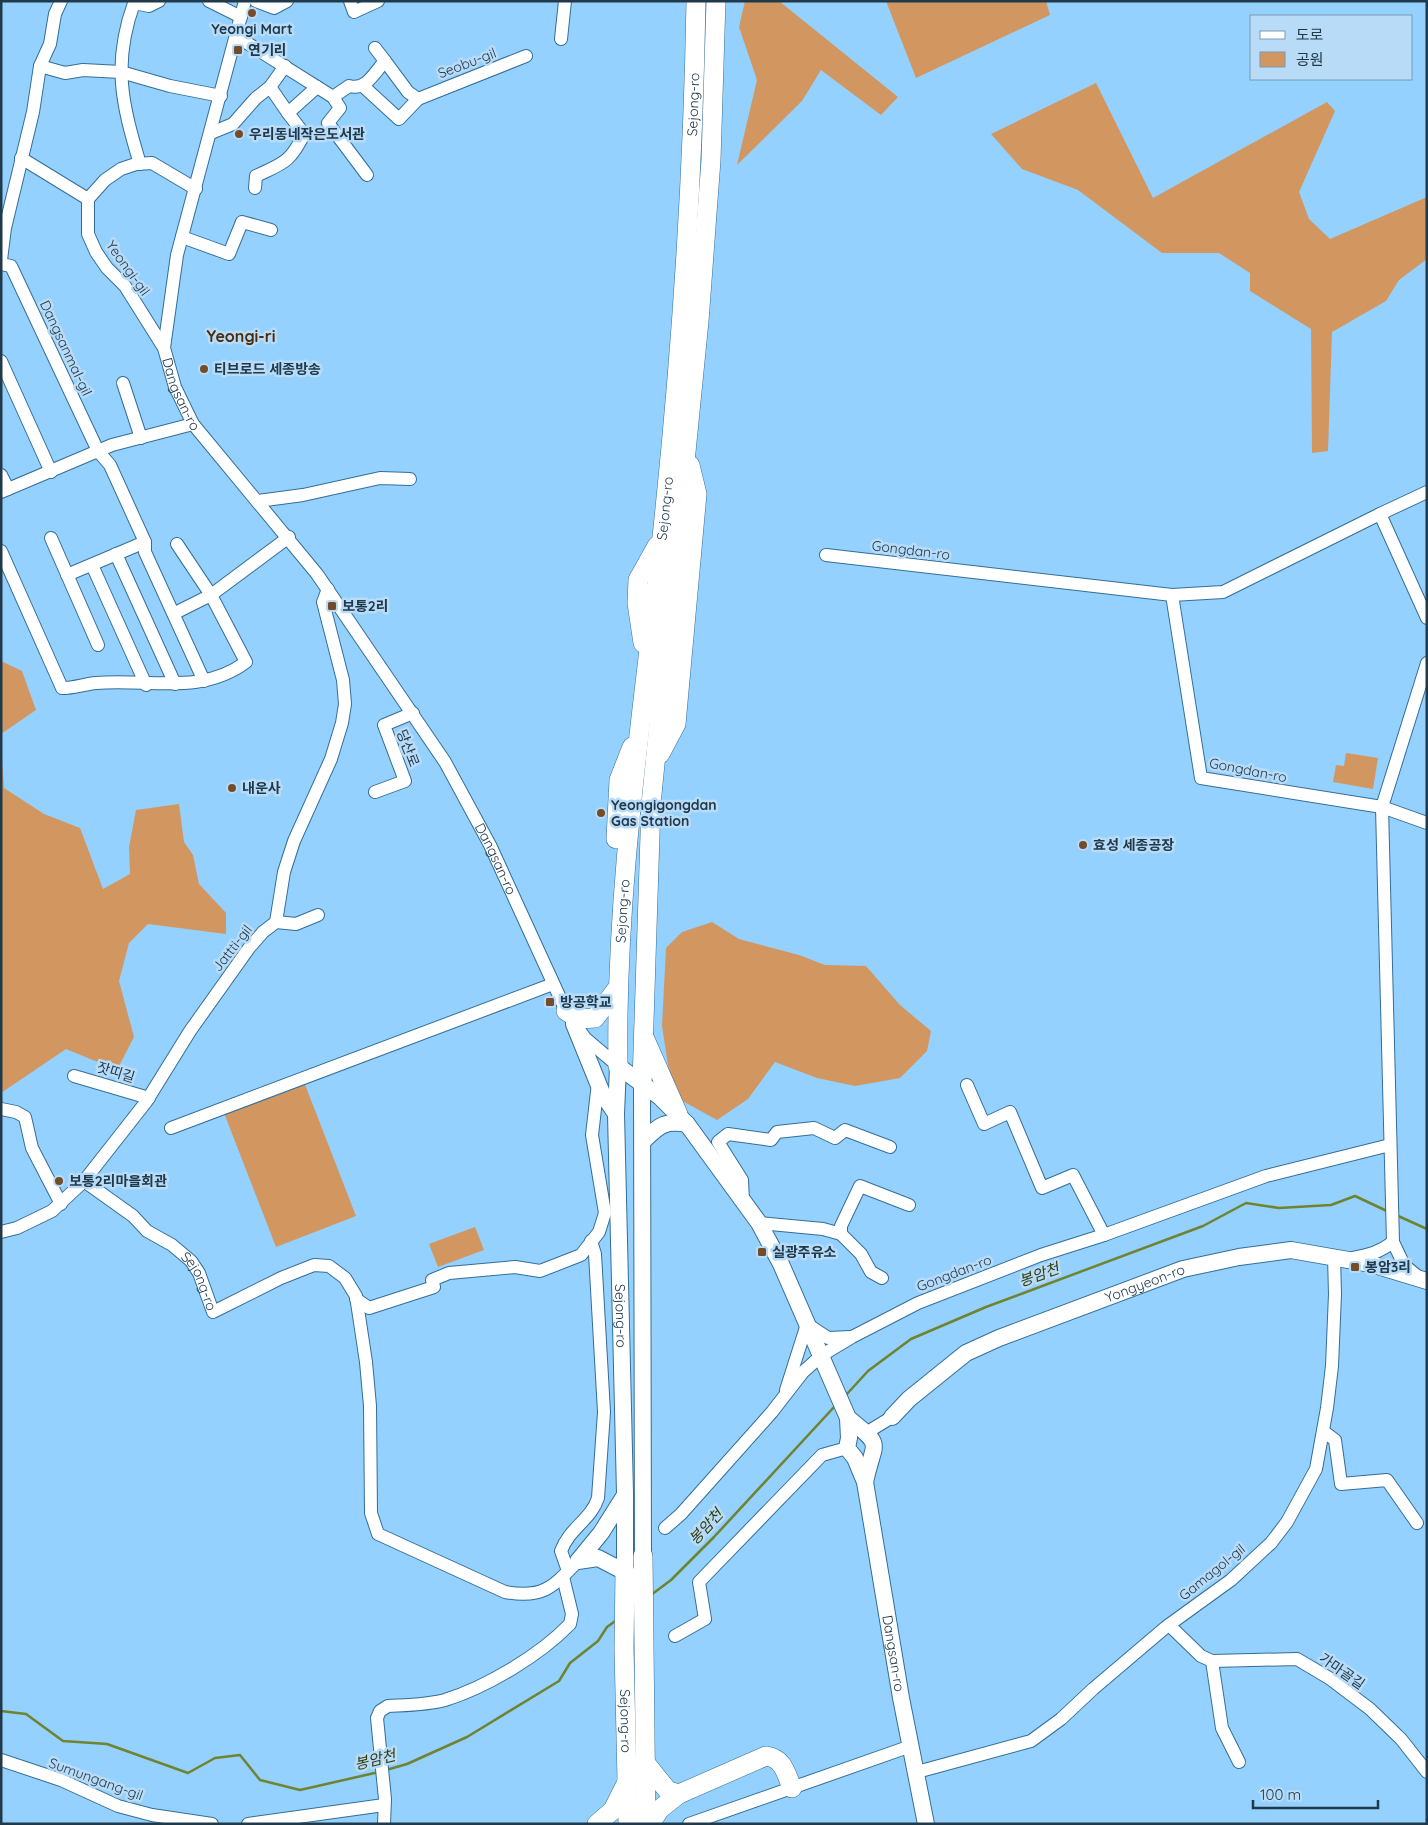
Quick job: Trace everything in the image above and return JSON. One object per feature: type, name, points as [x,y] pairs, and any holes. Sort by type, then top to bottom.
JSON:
[{"type":"highway","name":"Sejong-ro","points":[[618,1066],[616,990],[624,866],[662,539],[682,316],[694,112],[696,1]]},
{"type":"highway","name":"Sejong-ro","points":[[642,1083],[648,862],[655,762],[699,321],[710,170],[716,1]]},
{"type":"highway","points":[[570,1018],[596,1018],[616,990]]},
{"type":"highway","points":[[643,1034],[682,1119]]},
{"type":"highway","name":"Sejong-ro","points":[[643,1556],[648,1824]]},
{"type":"highway","name":"Sejong-ro","points":[[625,1572],[624,1648],[628,1824]]},
{"type":"highway","points":[[648,1824],[660,1809],[680,1794],[766,1756],[775,1757],[781,1763],[792,1788]]},
{"type":"highway","points":[[647,1765],[668,1791],[680,1794]]},
{"type":"highway","points":[[597,1824],[613,1810],[628,1781]]},
{"type":"main road","points":[[570,1018],[602,1093],[616,1114]]},
{"type":"main road","name":"Dangsan-ro","points":[[618,1066],[660,1097],[682,1119],[759,1223],[781,1264],[860,1446],[873,1538],[926,1824]]},
{"type":"main road","name":"Sejong-ro","points":[[618,1066],[616,1114],[625,1493],[625,1572]]},
{"type":"main road","name":"Sejong-ro","points":[[642,1083],[643,1556]]},
{"type":"main road","points":[[643,1141],[664,1124],[682,1119]]},
{"type":"main road","name":"Yongyeon-ro","points":[[892,1417],[909,1399],[966,1353],[999,1338],[1183,1269],[1239,1257],[1290,1250],[1340,1257],[1424,1280]]},
{"type":"main road","points":[[569,1570],[601,1533],[625,1493]]},
{"type":"main road","points":[[569,1570],[598,1558],[625,1572]]},
{"type":"street","points":[[1,262],[5,228],[32,112],[40,66],[50,44],[55,14],[61,1]]},
{"type":"street","points":[[140,164],[122,103],[121,72],[125,28],[134,4],[149,6],[159,1]]},
{"type":"street","points":[[209,1],[241,17]]},
{"type":"street","name":"Dangsan-ro","points":[[245,1],[182,237],[169,298],[164,348],[175,388],[193,424],[289,537],[328,589],[413,713],[468,803],[570,1018],[598,1051],[618,1066]]},
{"type":"street","points":[[256,1],[274,8],[287,1]]},
{"type":"street","points":[[350,1],[354,12],[378,1]]},
{"type":"street","points":[[561,39],[565,1]]},
{"type":"street","points":[[236,36],[333,98],[340,108],[328,123],[367,175]]},
{"type":"street","points":[[375,48],[408,92],[418,99]]},
{"type":"street","name":"Seobu-gil","points":[[363,86],[399,119],[418,99],[526,56]]},
{"type":"street","points":[[333,98],[348,86],[357,88],[363,86],[385,61]]},
{"type":"street","points":[[40,66],[65,73],[83,70],[121,72],[170,86],[221,96]]},
{"type":"street","points":[[211,133],[233,124],[256,98],[270,87],[285,66]]},
{"type":"street","points":[[255,188],[256,176],[292,157],[304,134],[270,87]]},
{"type":"street","points":[[288,113],[317,87]]},
{"type":"street","points":[[21,158],[88,199],[105,180],[121,169],[140,164],[152,163],[196,189]]},
{"type":"street","name":"Yeongi-gil","points":[[88,199],[88,234],[96,252],[107,268],[125,286],[164,348]]},
{"type":"street","points":[[182,237],[229,254],[242,222],[271,230]]},
{"type":"street","name":"Dangsanmal-gil","points":[[1,262],[11,266],[98,451],[110,464],[145,542]]},
{"type":"street","points":[[1,362],[51,472]]},
{"type":"street","points":[[123,383],[141,438]]},
{"type":"street","points":[[1,475],[4,491],[98,451],[193,424]]},
{"type":"street","points":[[258,501],[303,495],[380,478],[410,479]]},
{"type":"street","name":"Gongdan-ro","points":[[826,555],[1172,595],[1223,592],[1427,492]]},
{"type":"street","points":[[1380,514],[1427,618]]},
{"type":"street","points":[[175,613],[211,595],[289,537]]},
{"type":"street","points":[[51,538],[98,644]]},
{"type":"street","points":[[68,576],[145,542],[145,552],[175,613],[204,681]]},
{"type":"street","points":[[1,551],[62,688],[96,683],[175,684],[204,681],[246,662],[211,595],[177,544]]},
{"type":"street","points":[[116,554],[175,684]]},
{"type":"street","points":[[92,565],[146,685]]},
{"type":"street","points":[[318,915],[296,924],[276,922],[284,872],[331,759],[342,723],[345,704],[343,680],[323,602],[328,589]]},
{"type":"street","name":"Gongdan-ro","points":[[1172,595],[1201,778],[1382,807],[1427,822]]},
{"type":"street","points":[[1424,1280],[1404,1265],[1394,1239],[1390,1162],[1382,807],[1427,663]]},
{"type":"street","name":"당산로","points":[[375,792],[405,781],[384,725],[413,713]]},
{"type":"street","name":"Jattti-gil","points":[[1,1232],[34,1220],[61,1204],[84,1181],[148,1098],[190,1031],[249,948],[263,932],[276,922]]},
{"type":"street","points":[[171,1128],[553,984]]},
{"type":"street","name":"잣띠길","points":[[74,1076],[148,1098]]},
{"type":"street","points":[[356,1299],[369,1308],[434,1287],[432,1280],[449,1273],[515,1267],[540,1271],[581,1255],[599,1232],[605,1213],[592,1136],[598,1081]]},
{"type":"street","points":[[967,1085],[984,1124],[1010,1112],[1042,1188],[1073,1175],[1104,1235]]},
{"type":"street","points":[[1,1109],[16,1112],[25,1117],[32,1148],[61,1204]]},
{"type":"street","points":[[743,1202],[742,1180],[718,1142],[728,1134],[771,1140],[777,1132],[814,1128],[835,1138],[845,1130],[890,1146]]},
{"type":"street","name":"Gongdan-ro","points":[[665,1528],[694,1499],[803,1372],[852,1337],[918,1304],[1041,1255],[1104,1235],[1266,1176],[1390,1145]]},
{"type":"street","name":"Sejong-ro","points":[[84,1181],[133,1216],[147,1231],[172,1245],[191,1262],[199,1272],[208,1305],[213,1312],[281,1278],[314,1266],[329,1266],[345,1278],[356,1299],[366,1362],[370,1406],[371,1513],[378,1534],[505,1592],[533,1595],[548,1589],[569,1570]]},
{"type":"street","points":[[841,1234],[841,1226],[860,1186],[910,1205]]},
{"type":"street","points":[[759,1223],[822,1229],[841,1234],[861,1254],[871,1272],[882,1278]]},
{"type":"street","points":[[1340,1257],[1371,1255],[1383,1250],[1394,1239]]},
{"type":"street","points":[[384,1824],[377,1718],[380,1711],[388,1706],[445,1700],[481,1685],[529,1657],[570,1624],[572,1614],[569,1570],[561,1551],[566,1537],[595,1508],[598,1498],[604,1412],[595,1254],[591,1241]]},
{"type":"street","name":"Gamagol-gil","points":[[917,1772],[1031,1741],[1061,1719],[1093,1688],[1169,1625],[1231,1580],[1276,1536],[1287,1522],[1316,1469],[1332,1366],[1335,1294],[1340,1257]]},
{"type":"street","points":[[784,1395],[807,1324],[828,1338],[852,1337]]},
{"type":"street","points":[[675,1636],[706,1620],[699,1582],[822,1455],[860,1446],[892,1417]]},
{"type":"street","points":[[1323,1431],[1335,1440],[1341,1484],[1387,1480],[1417,1524]]},
{"type":"street","points":[[1169,1625],[1201,1656],[1212,1661],[1222,1728],[1239,1762]]},
{"type":"street","name":"가마골길","points":[[1212,1661],[1297,1659],[1328,1678],[1370,1709],[1401,1739],[1427,1772]]},
{"type":"street","points":[[689,1824],[912,1746]]},
{"type":"street","name":"Sumungang-gil","points":[[1,1760],[61,1780],[118,1806],[152,1815],[212,1824]]},
{"type":"street","points":[[248,1824],[384,1802]]},
{"type":"green space","points":[[745,1],[779,1],[898,97],[881,115],[821,70],[802,101],[737,165],[757,80],[739,27]]},
{"type":"green space","points":[[886,1],[1046,1],[1050,15],[916,78]]},
{"type":"green space","points":[[1096,83],[1153,198],[1327,102],[1335,111],[1299,192],[1309,219],[1330,239],[1427,197],[1427,259],[1399,280],[1386,301],[1332,332],[1328,451],[1312,453],[1311,329],[1250,291],[1250,273],[1219,253],[1162,253],[1078,190],[1022,169],[991,134]]},
{"type":"green space","points":[[1,661],[22,671],[36,710],[1,734]]},
{"type":"green space","points":[[1,749],[4,788],[44,814],[80,828],[103,889],[130,874],[129,847],[136,810],[179,804],[184,842],[193,855],[199,884],[226,913],[226,934],[148,924],[129,943],[119,981],[134,1037],[117,1070],[66,1049],[1,1093]]},
{"type":"green space","points":[[1346,753],[1378,758],[1373,789],[1333,782],[1336,765],[1344,766]]},
{"type":"green space","points":[[712,922],[739,939],[799,955],[825,965],[866,966],[900,1005],[931,1031],[927,1051],[900,1078],[855,1086],[817,1078],[775,1062],[748,1099],[717,1120],[677,1098],[668,1065],[662,1026],[666,948],[682,932]]},
{"type":"green space","points":[[304,1082],[356,1216],[276,1247],[224,1113]]},
{"type":"green space","points":[[475,1227],[484,1250],[438,1267],[429,1244]]},
{"type":"waterway","name":"봉암천","points":[[846,1395],[868,1371],[911,1339],[986,1307],[1203,1226],[1246,1203],[1279,1208],[1331,1205],[1355,1196],[1389,1212]]},
{"type":"waterway","name":"봉암천","points":[[1396,1215],[1427,1229]]},
{"type":"waterway","name":"봉암천","points":[[651,1595],[671,1580],[714,1537],[835,1406]]},
{"type":"waterway","name":"봉암천","points":[[386,1770],[407,1764],[467,1737],[559,1681],[570,1663],[598,1641],[607,1627],[618,1619]]},
{"type":"waterway","name":"봉암천","points":[[1,1711],[26,1714],[63,1741],[107,1744],[188,1773],[215,1758],[240,1755],[260,1780],[300,1790],[379,1772]]},
{"type":"place","name":"Yeongi Mart","points":[[252,13]]},
{"type":"place","name":"연기리","points":[[238,50]]},
{"type":"place","name":"우리동네작은도서관","points":[[239,134]]},
{"type":"place","name":"티브로드 세종방송","points":[[204,369]]},
{"type":"place","name":"보통2리","points":[[332,606]]},
{"type":"place","name":"내운사","points":[[232,788]]},
{"type":"place","name":"Yeongigongdan Gas Station","points":[[601,813]]},
{"type":"place","name":"효성 세종공장","points":[[1083,845]]},
{"type":"place","name":"방공학교","points":[[550,1002]]},
{"type":"place","name":"보통2리마을회관","points":[[59,1181]]},
{"type":"place","name":"실광주유소","points":[[762,1252]]},
{"type":"place","name":"봉암3리","points":[[1355,1267]]},
{"type":"district","name":"Yeongi-ri","points":[[241,336]]}]
